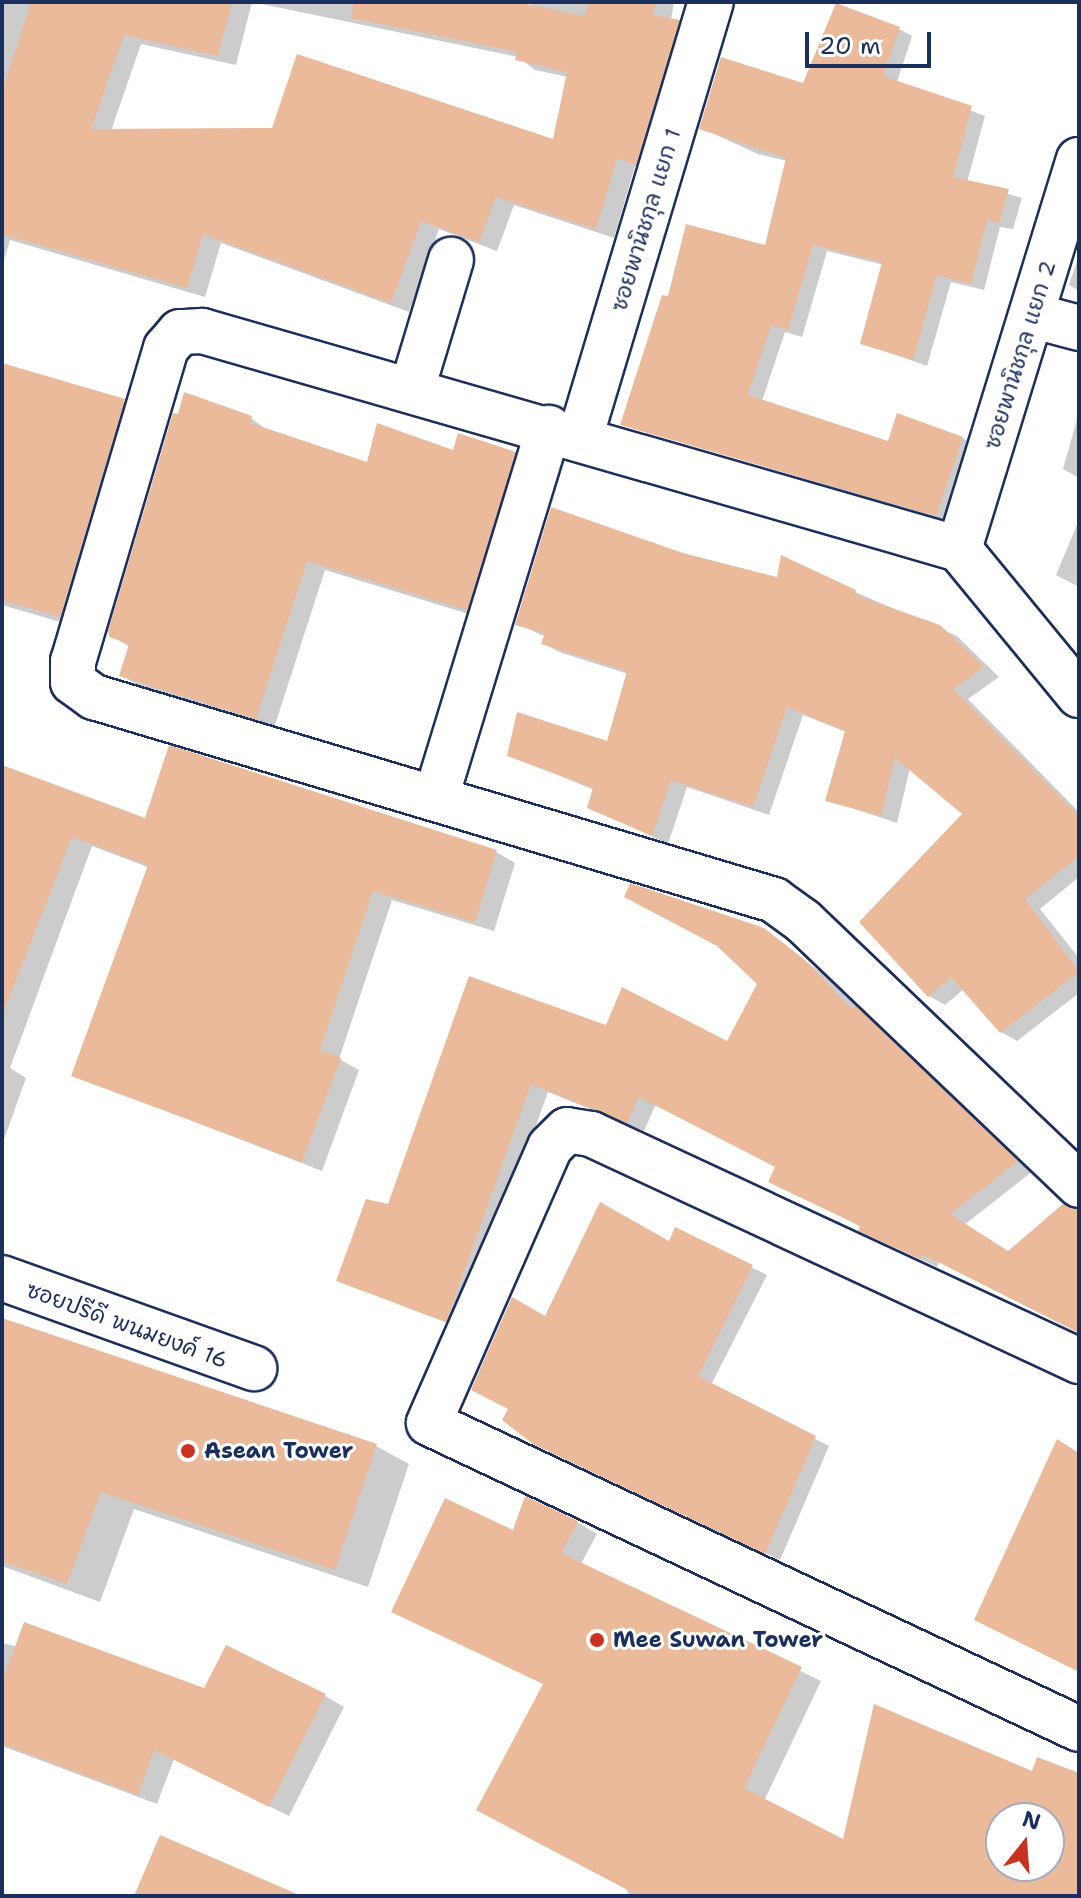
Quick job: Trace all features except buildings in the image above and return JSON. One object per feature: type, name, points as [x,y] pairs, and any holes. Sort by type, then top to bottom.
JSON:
[{"type":"street","name":"ซอยพานิชกุล แยก 1","points":[[436,797],[565,433],[711,2]]},
{"type":"street","name":"ซอยพานิชกุล แยก 2","points":[[959,549],[1034,316],[1079,160]]},
{"type":"street","points":[[412,389],[451,260]]},
{"type":"street","points":[[1034,316],[1079,328]]},
{"type":"street","points":[[1079,695],[959,549],[565,433],[202,331],[180,332],[166,348],[73,661],[73,682],[94,697],[774,900],[803,921],[1079,1185]]},
{"type":"street","points":[[1079,1361],[591,1134],[567,1130],[550,1147],[429,1423],[1079,1729]]},
{"type":"street","name":"ซอยปรีดี พนมยงค์ 16","points":[[2,1278],[254,1368]]},
{"type":"place","name":"Asean Tower","points":[[188,1451]]},
{"type":"place","name":"Mee Suwan Tower","points":[[597,1640]]}]
